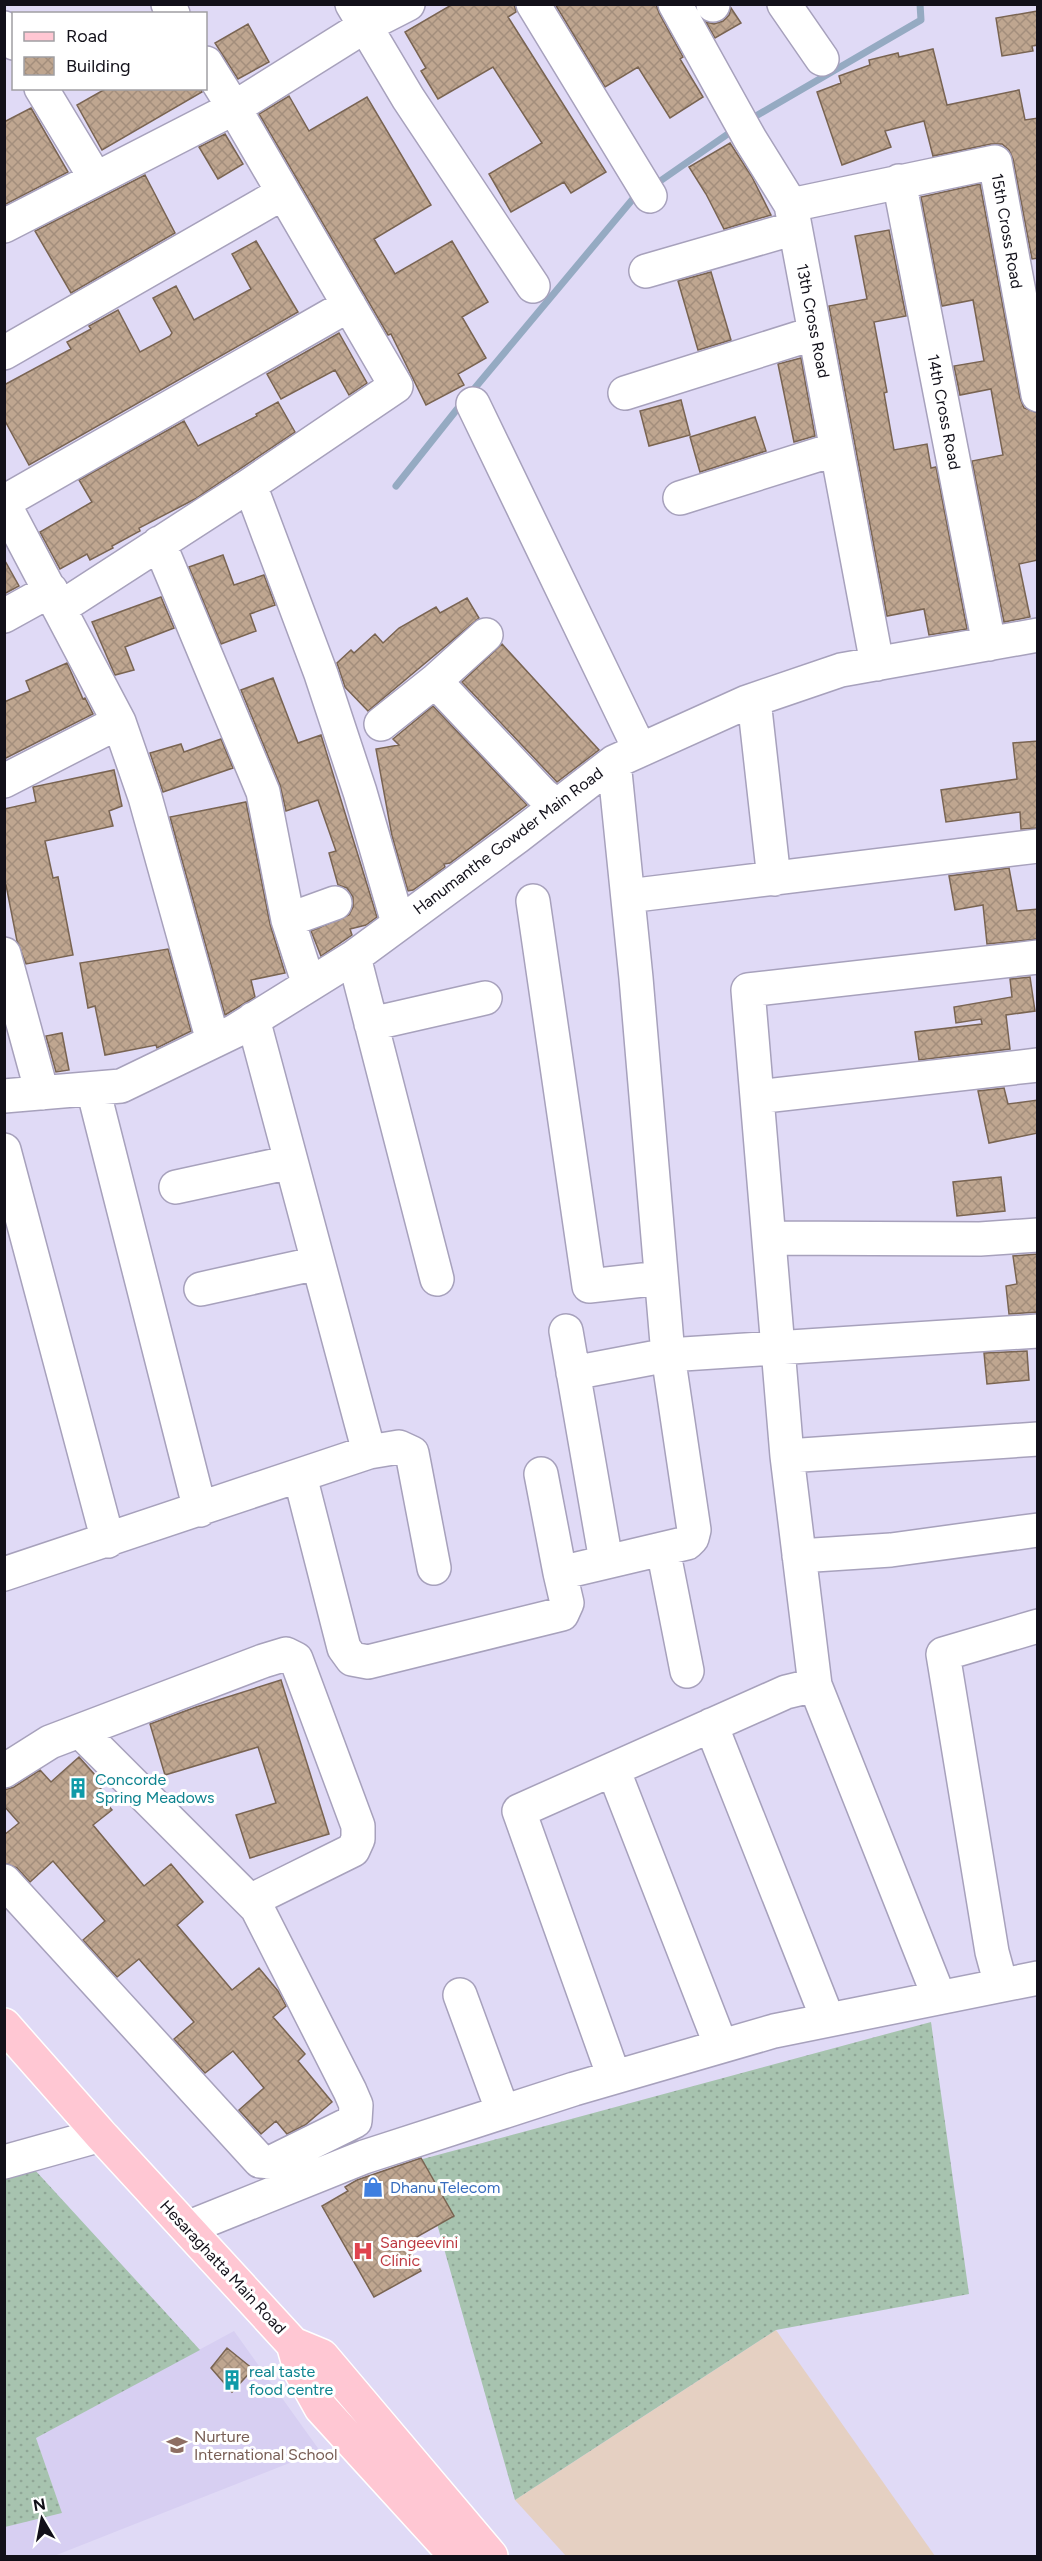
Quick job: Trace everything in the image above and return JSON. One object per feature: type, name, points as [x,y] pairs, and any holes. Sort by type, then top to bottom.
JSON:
[{"type":"main road","name":"Hesaraghatta Main Road","points":[[4,2025],[293,2344],[322,2356],[491,2556]]},
{"type":"main road","points":[[293,2344],[301,2372],[321,2408],[456,2556]]},
{"type":"street","points":[[4,226],[234,108],[358,15],[408,4]]},
{"type":"street","points":[[533,4],[650,196]]},
{"type":"street","name":"13th Cross Road","points":[[675,4],[793,217],[876,664]]},
{"type":"street","points":[[784,4],[822,59]]},
{"type":"street","points":[[358,15],[408,98],[533,286]]},
{"type":"street","points":[[4,616],[56,599],[159,543],[250,485],[396,386],[207,65]]},
{"type":"street","points":[[42,90],[96,179]]},
{"type":"street","name":"15th Cross Road","points":[[899,181],[995,162],[1038,395]]},
{"type":"street","points":[[646,271],[899,181]]},
{"type":"street","name":"14th Cross Road","points":[[899,181],[989,644]]},
{"type":"street","points":[[4,353],[284,193]]},
{"type":"street","points":[[213,1041],[145,797],[119,722],[4,503],[349,305]]},
{"type":"street","points":[[625,393],[815,333]]},
{"type":"street","points":[[473,404],[627,756],[628,896],[661,1278],[668,1355],[694,1530],[692,1538],[687,1543],[560,1573]]},
{"type":"street","points":[[680,498],[836,449]]},
{"type":"street","points":[[250,485],[321,674],[360,792],[398,923]]},
{"type":"street","points":[[159,543],[263,792],[288,920],[309,985]]},
{"type":"street","points":[[381,724],[435,681],[486,635]]},
{"type":"street","name":"Hanumanthe Gowder Main Road","points":[[4,1096],[121,1086],[213,1041],[354,957],[627,756],[754,700],[841,670],[1038,635]]},
{"type":"street","points":[[435,681],[543,795],[557,806]]},
{"type":"street","points":[[754,700],[774,879]]},
{"type":"street","points":[[4,781],[119,722]]},
{"type":"street","points":[[628,896],[1038,846]]},
{"type":"street","points":[[533,901],[589,1286],[661,1278]]},
{"type":"street","points":[[288,920],[335,903]]},
{"type":"street","points":[[4,954],[42,1093]]},
{"type":"street","points":[[354,957],[437,1279]]},
{"type":"street","points":[[939,1997],[814,1685],[787,1456],[748,990],[1038,957]]},
{"type":"street","points":[[371,1024],[485,998]]},
{"type":"street","points":[[253,1019],[369,1452]]},
{"type":"street","points":[[757,1096],[1038,1065]]},
{"type":"street","points":[[93,1089],[200,1510]]},
{"type":"street","points":[[4,1150],[108,1541]]},
{"type":"street","points":[[176,1187],[291,1162]]},
{"type":"street","points":[[769,1238],[980,1239],[1038,1235]]},
{"type":"street","points":[[201,1289],[318,1263]]},
{"type":"street","points":[[566,1331],[606,1561]]},
{"type":"street","points":[[573,1373],[668,1355],[1038,1332]]},
{"type":"street","points":[[787,1456],[1038,1439]]},
{"type":"street","points":[[4,1574],[369,1452],[399,1448],[412,1453],[434,1568]]},
{"type":"street","points":[[300,1476],[344,1648],[352,1659],[368,1662],[562,1614],[567,1603],[541,1474]]},
{"type":"street","points":[[799,1556],[891,1550],[1038,1530]]},
{"type":"street","points":[[663,1549],[687,1671]]},
{"type":"street","points":[[1001,1985],[992,1952],[943,1654],[1037,1629]]},
{"type":"street","points":[[4,1770],[50,1742],[273,1658],[286,1654],[296,1659],[358,1826],[358,1839],[353,1850],[260,1896],[257,1908]]},
{"type":"street","points":[[614,2077],[519,1811],[786,1692],[814,1685]]},
{"type":"street","points":[[711,1725],[828,2020]]},
{"type":"street","points":[[4,1881],[260,2161],[272,2162],[355,2121],[356,2105],[257,1908],[81,1731]]},
{"type":"street","points":[[613,1769],[721,2046]]},
{"type":"street","points":[[187,2228],[364,2157],[614,2077],[774,2031],[1038,1978]]},
{"type":"street","points":[[460,1995],[503,2112]]},
{"type":"street","points":[[4,2162],[101,2134]]},
{"type":"shaded area","points":[[776,2330],[935,2556],[566,2556],[515,2500]]},
{"type":"shaded area","name":"Nurture International School","points":[[234,2331],[320,2451],[54,2556],[5,2556],[4,2527],[62,2513],[36,2438]]},
{"type":"green space","points":[[931,2022],[969,2294],[776,2330],[515,2500],[419,2160]]},
{"type":"green space","points":[[34,2169],[200,2350],[36,2438],[62,2513],[5,2527],[5,2177]]},
{"type":"building","points":[[453,4],[514,4],[516,12],[508,17],[606,172],[571,193],[564,182],[511,212],[489,174],[542,143],[493,67],[438,99],[421,71],[426,68],[405,32]]},
{"type":"building","points":[[555,4],[656,4],[683,57],[680,59],[703,97],[670,118],[638,67],[605,87]]},
{"type":"building","points":[[731,8],[741,23],[715,38],[706,22],[714,24],[723,21],[729,15]]},
{"type":"building","points":[[1038,11],[1038,45],[1032,46],[1033,51],[1002,56],[996,18]]},
{"type":"building","points":[[248,24],[269,62],[238,79],[215,43]]},
{"type":"building","points":[[933,49],[947,105],[1019,90],[1025,120],[1038,118],[1038,258],[1032,259],[1013,159],[1009,150],[1002,144],[991,144],[933,156],[924,121],[885,131],[891,147],[842,165],[817,92],[841,83],[839,76],[870,65],[869,60],[898,53],[899,57]]},
{"type":"building","points":[[103,90],[201,90],[202,92],[102,150],[77,105]]},
{"type":"building","points":[[289,96],[309,131],[367,97],[431,205],[374,239],[395,274],[452,241],[488,302],[462,317],[486,358],[458,374],[464,385],[426,405],[391,334],[388,335],[259,114]]},
{"type":"building","points":[[31,108],[68,172],[4,205],[4,122]]},
{"type":"building","points":[[225,134],[243,164],[218,179],[199,147]]},
{"type":"building","points":[[730,143],[752,177],[771,215],[724,229],[689,167]]},
{"type":"building","points":[[145,175],[175,233],[71,293],[35,231]]},
{"type":"building","points":[[980,184],[1020,398],[1024,408],[1038,413],[1038,560],[1019,564],[1030,617],[1004,622],[972,461],[1003,455],[991,389],[960,395],[954,366],[984,361],[973,300],[942,306],[921,197]]},
{"type":"building","points":[[889,230],[906,316],[874,322],[887,392],[884,393],[894,450],[927,444],[931,468],[936,467],[967,629],[929,635],[924,609],[887,616],[829,306],[867,299],[855,236]]},
{"type":"building","points":[[256,241],[298,312],[29,465],[4,419],[4,385],[71,349],[67,342],[91,329],[89,326],[118,310],[140,352],[170,336],[172,333],[153,298],[176,286],[194,320],[251,289],[232,254]]},
{"type":"building","points":[[711,272],[731,340],[698,350],[678,281]]},
{"type":"building","points":[[339,333],[367,383],[349,395],[335,370],[281,399],[267,374]]},
{"type":"building","points":[[801,358],[815,436],[794,442],[778,364]]},
{"type":"building","points":[[681,400],[690,435],[649,446],[640,411]]},
{"type":"building","points":[[278,402],[295,432],[195,499],[139,528],[140,531],[112,546],[113,548],[90,560],[87,554],[60,569],[40,532],[92,502],[79,480],[184,421],[198,446],[257,416],[256,414]]},
{"type":"building","points":[[755,417],[766,451],[700,472],[690,437]]},
{"type":"building","points":[[223,555],[234,585],[264,575],[275,605],[250,614],[256,631],[221,644],[189,567]]},
{"type":"building","points":[[4,559],[19,586],[4,594]]},
{"type":"building","points":[[161,597],[174,628],[125,647],[134,670],[115,675],[92,622]]},
{"type":"building","points":[[467,598],[479,618],[368,711],[345,687],[337,663],[351,650],[354,653],[375,634],[383,643],[399,628],[436,607],[440,613]]},
{"type":"building","points":[[502,644],[599,750],[557,782],[462,682]]},
{"type":"building","points":[[67,663],[83,699],[85,698],[93,714],[4,759],[4,702],[30,691],[26,681]]},
{"type":"building","points":[[273,678],[298,743],[321,735],[377,917],[366,925],[350,929],[352,935],[321,956],[311,931],[349,915],[353,907],[353,897],[347,888],[338,885],[329,853],[336,851],[318,800],[286,811],[280,785],[241,690]]},
{"type":"building","points":[[433,706],[527,805],[450,863],[444,864],[445,867],[413,890],[408,891],[392,836],[376,749],[399,745],[393,739]]},
{"type":"building","points":[[221,739],[233,768],[163,792],[150,753],[181,744],[184,752]]},
{"type":"building","points":[[1038,741],[1038,828],[1021,829],[1020,812],[946,822],[941,790],[1017,779],[1013,743]]},
{"type":"building","points":[[114,770],[122,806],[109,811],[113,826],[45,841],[53,878],[58,877],[73,955],[26,964],[17,941],[6,885],[4,885],[4,809],[36,802],[33,787]]},
{"type":"building","points":[[246,802],[270,924],[285,973],[251,980],[255,997],[225,1015],[170,817]]},
{"type":"building","points":[[1009,868],[1017,911],[1038,909],[1038,939],[987,944],[983,905],[955,910],[949,876]]},
{"type":"building","points":[[168,949],[191,1031],[157,1048],[156,1045],[105,1055],[95,1006],[88,1008],[80,963]]},
{"type":"building","points":[[1030,977],[1035,1011],[1006,1015],[1010,1049],[919,1060],[915,1032],[982,1024],[981,1019],[956,1023],[954,1007],[1012,997],[1010,979]]},
{"type":"building","points":[[62,1033],[69,1070],[56,1072],[46,1036]]},
{"type":"building","points":[[1004,1088],[1008,1104],[1038,1100],[1038,1133],[989,1143],[978,1091]]},
{"type":"building","points":[[1001,1177],[1005,1211],[957,1216],[953,1182]]},
{"type":"building","points":[[1038,1254],[1038,1312],[1009,1314],[1006,1286],[1017,1284],[1013,1256]]},
{"type":"building","points":[[1027,1351],[1029,1380],[987,1384],[984,1353]]},
{"type":"building","points":[[281,1680],[329,1834],[250,1858],[236,1815],[276,1803],[258,1747],[165,1775],[150,1724]]},
{"type":"building","points":[[79,1757],[104,1785],[97,1792],[112,1810],[93,1825],[144,1886],[171,1864],[203,1902],[177,1925],[232,1990],[259,1968],[278,1991],[286,2006],[273,2017],[305,2054],[298,2061],[332,2102],[305,2125],[287,2134],[276,2121],[261,2134],[239,2110],[264,2088],[233,2051],[205,2073],[174,2039],[194,2022],[139,1959],[117,1977],[83,1940],[105,1921],[53,1861],[30,1882],[17,1868],[4,1863],[4,1835],[19,1823],[4,1806],[4,1790],[14,1787],[40,1770],[51,1782]]},
{"type":"building","points":[[421,2158],[454,2216],[406,2243],[421,2271],[374,2297],[322,2206],[348,2191],[345,2187],[357,2180]]},
{"type":"building","name":"real taste food centre","points":[[227,2348],[253,2369],[232,2392],[211,2368]]},
{"type":"waterway","points":[[749,120],[921,20],[920,4]]},
{"type":"waterway","points":[[653,186],[735,129]]},
{"type":"waterway","points":[[469,395],[632,200],[638,196]]},
{"type":"waterway","points":[[396,486],[462,403]]},
{"type":"place","name":"Concorde Spring Meadows","points":[[78,1788]]},
{"type":"place","name":"Dhanu Telecom","points":[[373,2187]]},
{"type":"place","name":"Sangeevini Clinic","points":[[363,2251]]},
{"type":"place","name":"real taste food centre","points":[[232,2380]]},
{"type":"place","name":"Nurture International School","points":[[177,2445]]}]
